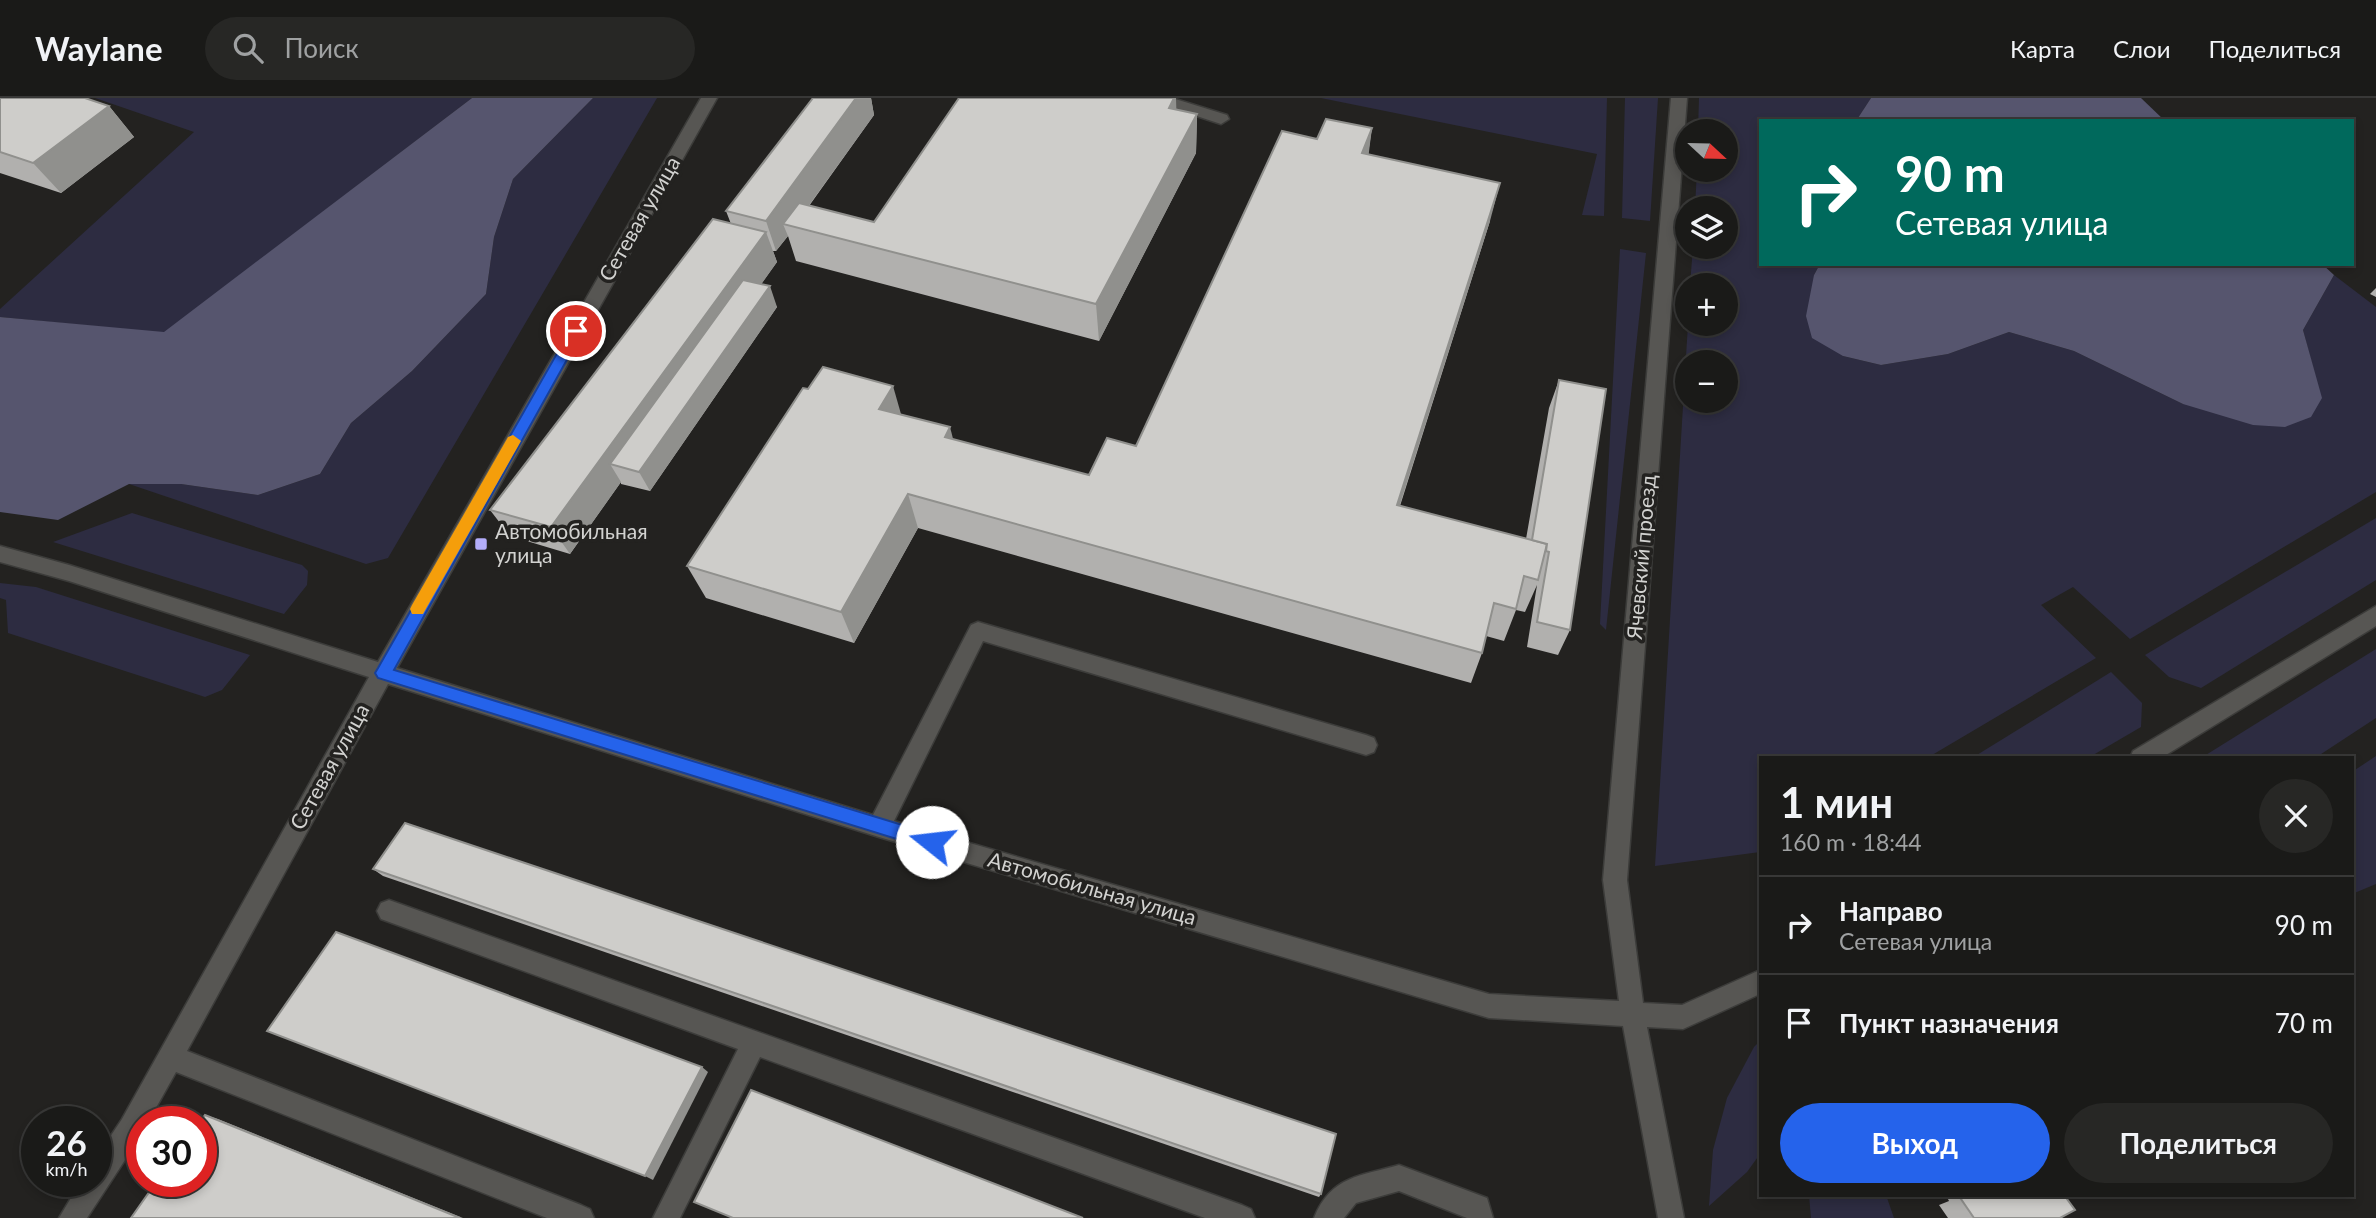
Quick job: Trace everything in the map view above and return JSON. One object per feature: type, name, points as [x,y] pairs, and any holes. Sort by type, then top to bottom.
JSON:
[{"type":"street","name":"Сетевая улица","points":[[112,1157],[131,1128],[383,673],[709,98]]},
{"type":"street","points":[[1156,98],[1221,119]]},
{"type":"street","name":"Ячевский проезд","points":[[1633,1016],[1615,880],[1672,211],[1679,98]]},
{"type":"street","name":"Автомобильная улица","points":[[0,554],[69,573],[879,827],[1489,1006],[1683,1017],[1759,982]]},
{"type":"street","points":[[2144,756],[2376,615]]},
{"type":"street","points":[[879,827],[978,631],[1366,744]]},
{"type":"street","points":[[389,911],[1242,1218]]},
{"type":"street","points":[[1633,1016],[1671,1218]]},
{"type":"street","points":[[666,1218],[754,1042]]},
{"type":"street","points":[[170,1057],[581,1218]]},
{"type":"street","points":[[1327,1218],[1348,1192],[1399,1178],[1478,1207],[1480,1218]]},
{"type":"street","name":"Сетевая улица","points":[[72,1218],[86,1197]]},
{"type":"shaded area","points":[[95,98],[472,98],[164,333],[0,317],[0,309],[194,132]]},
{"type":"shaded area","points":[[472,98],[593,98],[513,179],[494,237],[486,294],[412,371],[351,423],[320,474],[258,495],[181,484],[129,484],[58,520],[0,512],[0,317],[164,332]]},
{"type":"shaded area","points":[[593,98],[657,98],[388,558],[366,564],[129,484],[181,484],[258,495],[320,474],[351,423],[412,371],[486,294],[494,237],[513,179]]},
{"type":"shaded area","points":[[1321,98],[1607,98],[1604,216],[1582,215],[1597,154]]},
{"type":"shaded area","points":[[1625,98],[1658,98],[1650,221],[1622,218]]},
{"type":"shaded area","points":[[1699,98],[1871,98],[1857,119],[1759,119],[1759,266],[1819,266],[1814,275],[1843,356],[1881,365],[1948,354],[2009,332],[2074,351],[2183,404],[2321,398],[2303,330],[2334,275],[2376,307],[2376,492],[2130,639],[2073,587],[2041,605],[2096,658],[1930,756],[1759,756],[1759,852],[1655,866],[1683,413],[1738,413],[1738,350],[1686,350],[1687,336],[1738,336],[1738,273],[1691,273],[1692,259],[1738,259],[1738,196],[1696,196],[1696,182],[1738,182],[1738,119],[1698,119]]},
{"type":"shaded area","points":[[1871,98],[2141,98],[2163,119],[1857,119]]},
{"type":"shaded area","points":[[1620,249],[1646,253],[1606,630],[1600,624]]},
{"type":"shaded area","points":[[1819,266],[2324,266],[2334,275],[2303,330],[2322,398],[2311,417],[2285,427],[2253,425],[2183,404],[2074,351],[2009,332],[1948,354],[1881,365],[1843,356],[1812,338],[1806,316],[1814,275]]},
{"type":"shaded area","points":[[132,513],[302,565],[308,571],[307,585],[284,614],[53,542]]},
{"type":"shaded area","points":[[2376,518],[2376,580],[2201,688],[2169,677],[2145,655]]},
{"type":"shaded area","points":[[0,583],[36,587],[250,655],[222,690],[205,697],[8,633],[6,600],[0,598]]},
{"type":"shaded area","points":[[2376,649],[2376,718],[2318,756],[2204,756]]},
{"type":"shaded area","points":[[2111,672],[2142,703],[2141,727],[2091,756],[1975,756]]},
{"type":"shaded area","points":[[2376,756],[2376,884],[2354,893],[2354,771]]},
{"type":"shaded area","points":[[1759,1042],[1759,1155],[1747,1172],[1709,1206],[1713,1150],[1727,1098]]},
{"type":"shaded area","points":[[1809,1197],[1887,1197],[1894,1218],[1811,1218]]},
{"type":"building","points":[[0,98],[85,98],[109,106],[33,163],[0,152]]},
{"type":"building","points":[[813,98],[856,98],[766,221],[726,211]]},
{"type":"building","points":[[959,98],[1174,98],[1169,108],[1197,114],[1096,304],[783,224],[799,203],[874,222]]},
{"type":"building","points":[[1326,119],[1372,128],[1362,153],[1500,183],[1397,505],[1547,544],[1538,580],[1524,576],[1516,609],[1494,603],[1482,653],[908,494],[841,612],[687,566],[803,388],[808,389],[823,367],[893,386],[879,409],[950,427],[945,437],[1089,475],[1107,438],[1136,446],[1282,131],[1317,139]]},
{"type":"building","points":[[713,219],[766,232],[551,527],[490,510]]},
{"type":"building","points":[[743,280],[770,286],[639,472],[610,464]]},
{"type":"building","points":[[1559,380],[1606,389],[1570,630],[1537,622],[1549,552],[1546,551],[1547,544],[1532,540]]},
{"type":"building","points":[[405,823],[1336,1134],[1321,1194],[373,869]]},
{"type":"building","points":[[336,932],[702,1067],[645,1176],[267,1031]]},
{"type":"building","points":[[751,1090],[1083,1218],[733,1218],[694,1202]]},
{"type":"building","points":[[217,1120],[460,1218],[131,1218],[146,1197],[217,1197]]},
{"type":"building","points":[[2065,1197],[2075,1210],[2060,1218],[1974,1218],[1961,1199]]},
{"type":"slow traffic","points":[[418,609],[513,441]]},
{"type":"place","name":"Автомобильная улица","points":[[481,544]]},
{"type":"route","points":[[576,331],[383,673],[932,842]]}]
